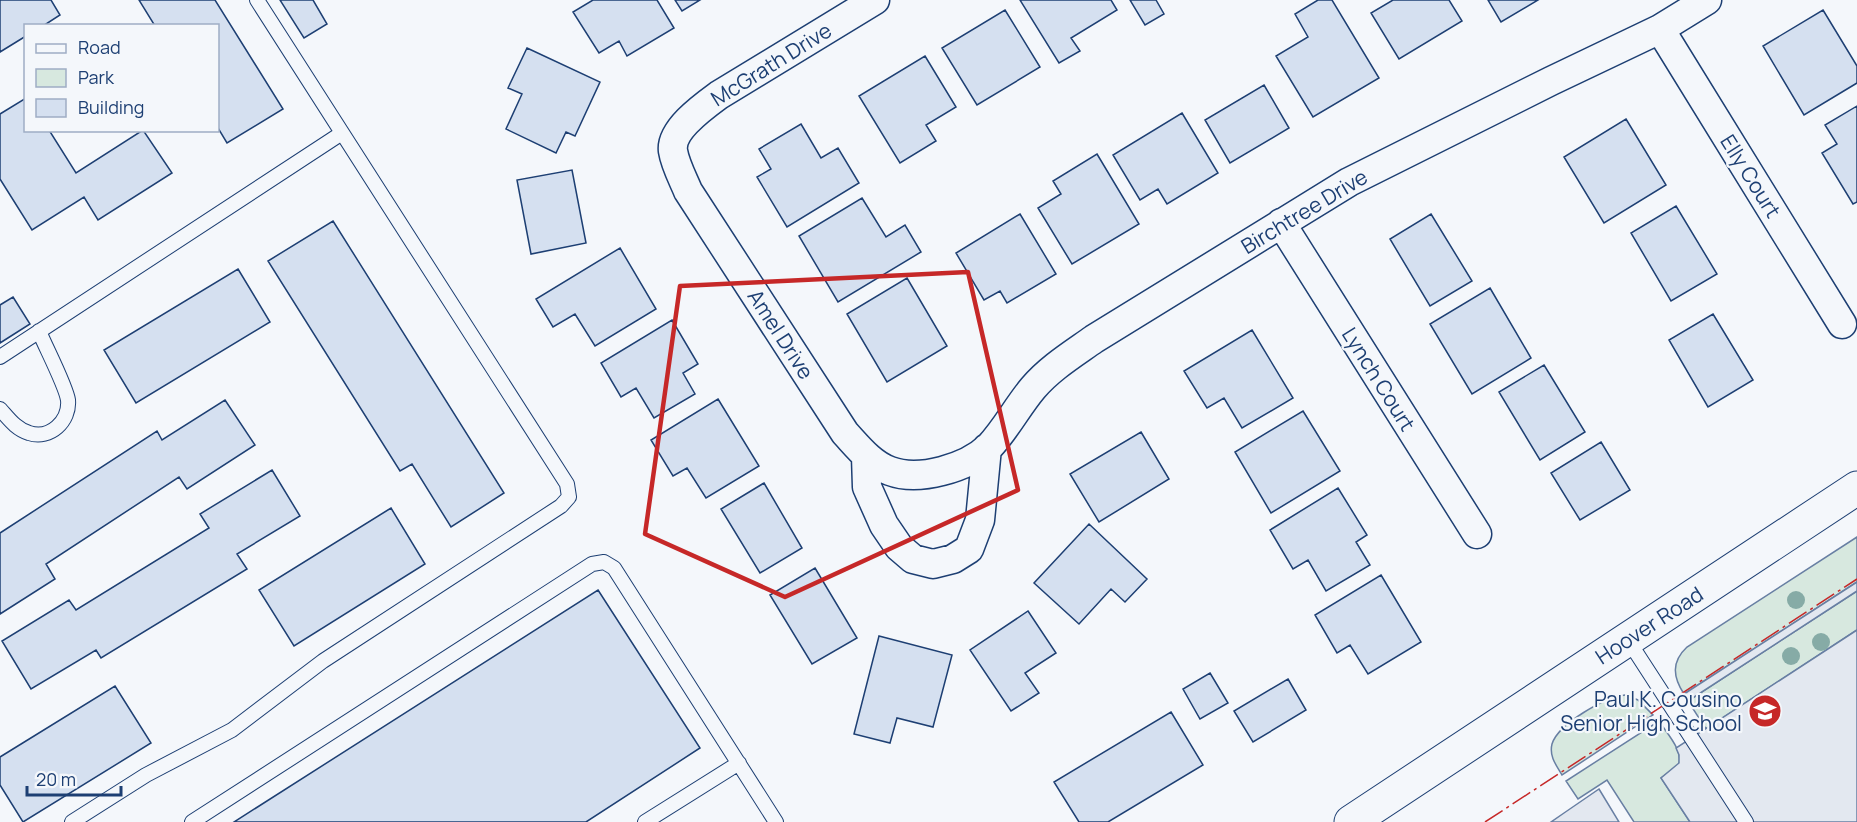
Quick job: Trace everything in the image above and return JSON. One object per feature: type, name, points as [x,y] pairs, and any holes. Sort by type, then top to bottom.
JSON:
[{"type":"main road","name":"Hoover Road","points":[[1351,822],[1857,488]]},
{"type":"street","name":"McGrath Drive","points":[[674,138],[698,110],[719,95],[875,0]]},
{"type":"street","name":"Birchtree Drive","points":[[938,473],[963,463],[987,448],[1034,387],[1061,362],[1103,333],[1349,182],[1660,29],[1707,0]]},
{"type":"street","name":"Elly Court","points":[[1660,29],[1842,324]]},
{"type":"street","name":"Amel Drive","points":[[674,138],[673,151],[688,191],[845,433],[866,456],[890,471],[914,475],[938,473]]},
{"type":"street","name":"Lynch Court","points":[[1281,224],[1477,534]]},
{"type":"street","points":[[866,456],[867,487],[884,525],[899,547],[913,560],[933,564],[953,559],[969,549],[980,520],[987,448]]},
{"type":"lane","points":[[72,822],[154,770],[232,730],[316,666],[561,506],[568,497],[567,484],[257,0]]},
{"type":"lane","points":[[0,357],[342,133]]},
{"type":"lane","points":[[0,409],[16,427],[29,434],[43,434],[60,426],[68,414],[68,397],[39,331]]},
{"type":"lane","points":[[192,822],[592,564],[604,562],[614,568],[776,822]]},
{"type":"lane","points":[[1628,639],[1746,822]]},
{"type":"lane","points":[[645,822],[739,763]]},
{"type":"highlighted area","points":[[968,272],[1018,490],[785,597],[645,534],[680,286]]},
{"type":"green space","points":[[1857,537],[1857,582],[1684,694],[1675,670],[1678,658],[1687,647]]},
{"type":"green space","points":[[1857,591],[1857,630],[1706,729],[1688,701]]},
{"type":"green space","points":[[1625,695],[1638,700],[1653,715],[1562,775],[1551,752],[1556,736],[1572,720],[1583,713],[1606,701]]},
{"type":"green space","points":[[1659,721],[1674,743],[1679,756],[1677,767],[1661,778],[1690,822],[1634,822],[1607,780],[1578,799],[1566,781]]},
{"type":"shaded area","points":[[1857,582],[1857,591],[1688,701],[1684,694]]},
{"type":"shaded area","name":"Paul K. Cousino Senior High School","points":[[1857,630],[1857,822],[1690,822],[1661,778],[1679,763],[1676,748]]},
{"type":"shaded area","points":[[1599,789],[1619,822],[1551,822],[1564,813]]},
{"type":"building","points":[[0,0],[51,0],[60,15],[46,24],[24,24],[24,37],[0,52]]},
{"type":"building","points":[[139,0],[215,0],[283,109],[227,143],[219,130],[219,24],[154,24]]},
{"type":"building","points":[[280,0],[313,0],[327,24],[304,38]]},
{"type":"building","points":[[593,0],[657,0],[674,28],[627,56],[619,41],[599,53],[573,12]]},
{"type":"building","points":[[675,0],[700,0],[682,11]]},
{"type":"building","points":[[1020,0],[1111,0],[1117,10],[1071,38],[1080,51],[1059,63]]},
{"type":"building","points":[[1130,0],[1156,0],[1164,14],[1145,25]]},
{"type":"building","points":[[1318,0],[1332,0],[1379,78],[1313,117],[1276,56],[1308,37],[1295,14]]},
{"type":"building","points":[[1393,0],[1449,0],[1462,21],[1399,59],[1371,13]]},
{"type":"building","points":[[1488,0],[1538,0],[1501,22]]},
{"type":"building","points":[[1005,10],[1040,67],[977,105],[942,48]]},
{"type":"building","points":[[1823,10],[1857,66],[1857,83],[1804,115],[1763,46]]},
{"type":"building","points":[[527,48],[600,82],[575,136],[566,132],[556,153],[506,129],[522,94],[508,88]]},
{"type":"building","points":[[925,56],[956,107],[926,125],[936,141],[900,163],[859,96]]},
{"type":"building","points":[[1264,85],[1289,128],[1230,163],[1205,120]]},
{"type":"building","points":[[24,99],[24,132],[50,132],[76,173],[140,132],[144,132],[172,173],[98,220],[84,197],[32,230],[0,179],[0,114]]},
{"type":"building","points":[[1857,106],[1857,202],[1853,204],[1822,153],[1837,144],[1825,125]]},
{"type":"building","points":[[1182,113],[1218,173],[1167,204],[1158,189],[1140,200],[1113,155]]},
{"type":"building","points":[[1626,119],[1666,185],[1604,223],[1564,157]]},
{"type":"building","points":[[801,124],[821,158],[838,148],[859,183],[787,227],[757,177],[771,169],[759,149]]},
{"type":"building","points":[[1097,154],[1139,224],[1072,264],[1038,208],[1061,194],[1053,181]]},
{"type":"building","points":[[572,170],[586,243],[531,254],[517,180]]},
{"type":"building","points":[[862,198],[886,237],[905,225],[921,252],[838,302],[799,236]]},
{"type":"building","points":[[1676,206],[1717,274],[1671,301],[1631,233]]},
{"type":"building","points":[[1020,214],[1056,274],[1007,303],[1000,291],[984,300],[956,253]]},
{"type":"building","points":[[1431,214],[1472,281],[1430,306],[1390,239]]},
{"type":"building","points":[[333,221],[504,493],[451,527],[412,464],[400,471],[268,261]]},
{"type":"building","points":[[620,248],[656,309],[595,346],[575,314],[553,327],[536,299]]},
{"type":"building","points":[[238,269],[270,322],[136,403],[104,350]]},
{"type":"building","points":[[907,278],[947,346],[887,382],[847,314]]},
{"type":"building","points":[[1490,288],[1531,358],[1472,394],[1430,324]]},
{"type":"building","points":[[13,297],[30,324],[0,343],[0,305]]},
{"type":"building","points":[[1713,314],[1753,380],[1708,407],[1669,340]]},
{"type":"building","points":[[672,320],[698,364],[683,373],[695,394],[654,418],[636,388],[621,397],[601,363]]},
{"type":"building","points":[[1252,330],[1293,398],[1242,428],[1224,398],[1207,408],[1184,371]]},
{"type":"building","points":[[1544,365],[1585,432],[1540,460],[1499,392]]},
{"type":"building","points":[[718,399],[759,466],[706,498],[687,468],[673,476],[651,440]]},
{"type":"building","points":[[225,400],[255,445],[187,489],[179,477],[46,564],[55,579],[0,614],[0,533],[157,431],[162,440]]},
{"type":"building","points":[[1303,411],[1340,471],[1271,513],[1235,452]]},
{"type":"building","points":[[1141,432],[1169,479],[1099,522],[1070,474]]},
{"type":"building","points":[[1601,442],[1630,490],[1580,520],[1551,473]]},
{"type":"building","points":[[272,470],[300,516],[237,554],[247,569],[101,658],[96,650],[31,689],[2,641],[69,600],[76,610],[209,528],[200,514]]},
{"type":"building","points":[[764,483],[802,548],[760,573],[721,509]]},
{"type":"building","points":[[1338,488],[1367,535],[1356,542],[1370,565],[1326,591],[1308,560],[1293,569],[1270,530]]},
{"type":"building","points":[[391,508],[425,564],[294,646],[259,590]]},
{"type":"building","points":[[1089,524],[1147,579],[1125,602],[1111,589],[1079,624],[1034,583]]},
{"type":"building","points":[[815,568],[857,638],[812,664],[770,595]]},
{"type":"building","points":[[1381,575],[1421,642],[1368,674],[1350,645],[1337,653],[1315,615]]},
{"type":"building","points":[[598,590],[700,748],[586,822],[234,822]]},
{"type":"building","points":[[1028,611],[1056,653],[1025,673],[1039,693],[1011,711],[970,650]]},
{"type":"building","points":[[879,636],[952,655],[933,727],[897,718],[890,743],[854,734]]},
{"type":"building","points":[[1210,673],[1228,703],[1200,719],[1183,689]]},
{"type":"building","points":[[1288,679],[1306,710],[1253,742],[1234,711]]},
{"type":"building","points":[[115,686],[151,743],[23,822],[0,785],[0,757]]},
{"type":"building","points":[[1171,712],[1203,765],[1108,822],[1079,822],[1054,782]]},
{"type":"power","points":[[1485,822],[1857,579]]},
{"type":"place","name":"Paul K. Cousino Senior High School","points":[[1765,711]]}]
